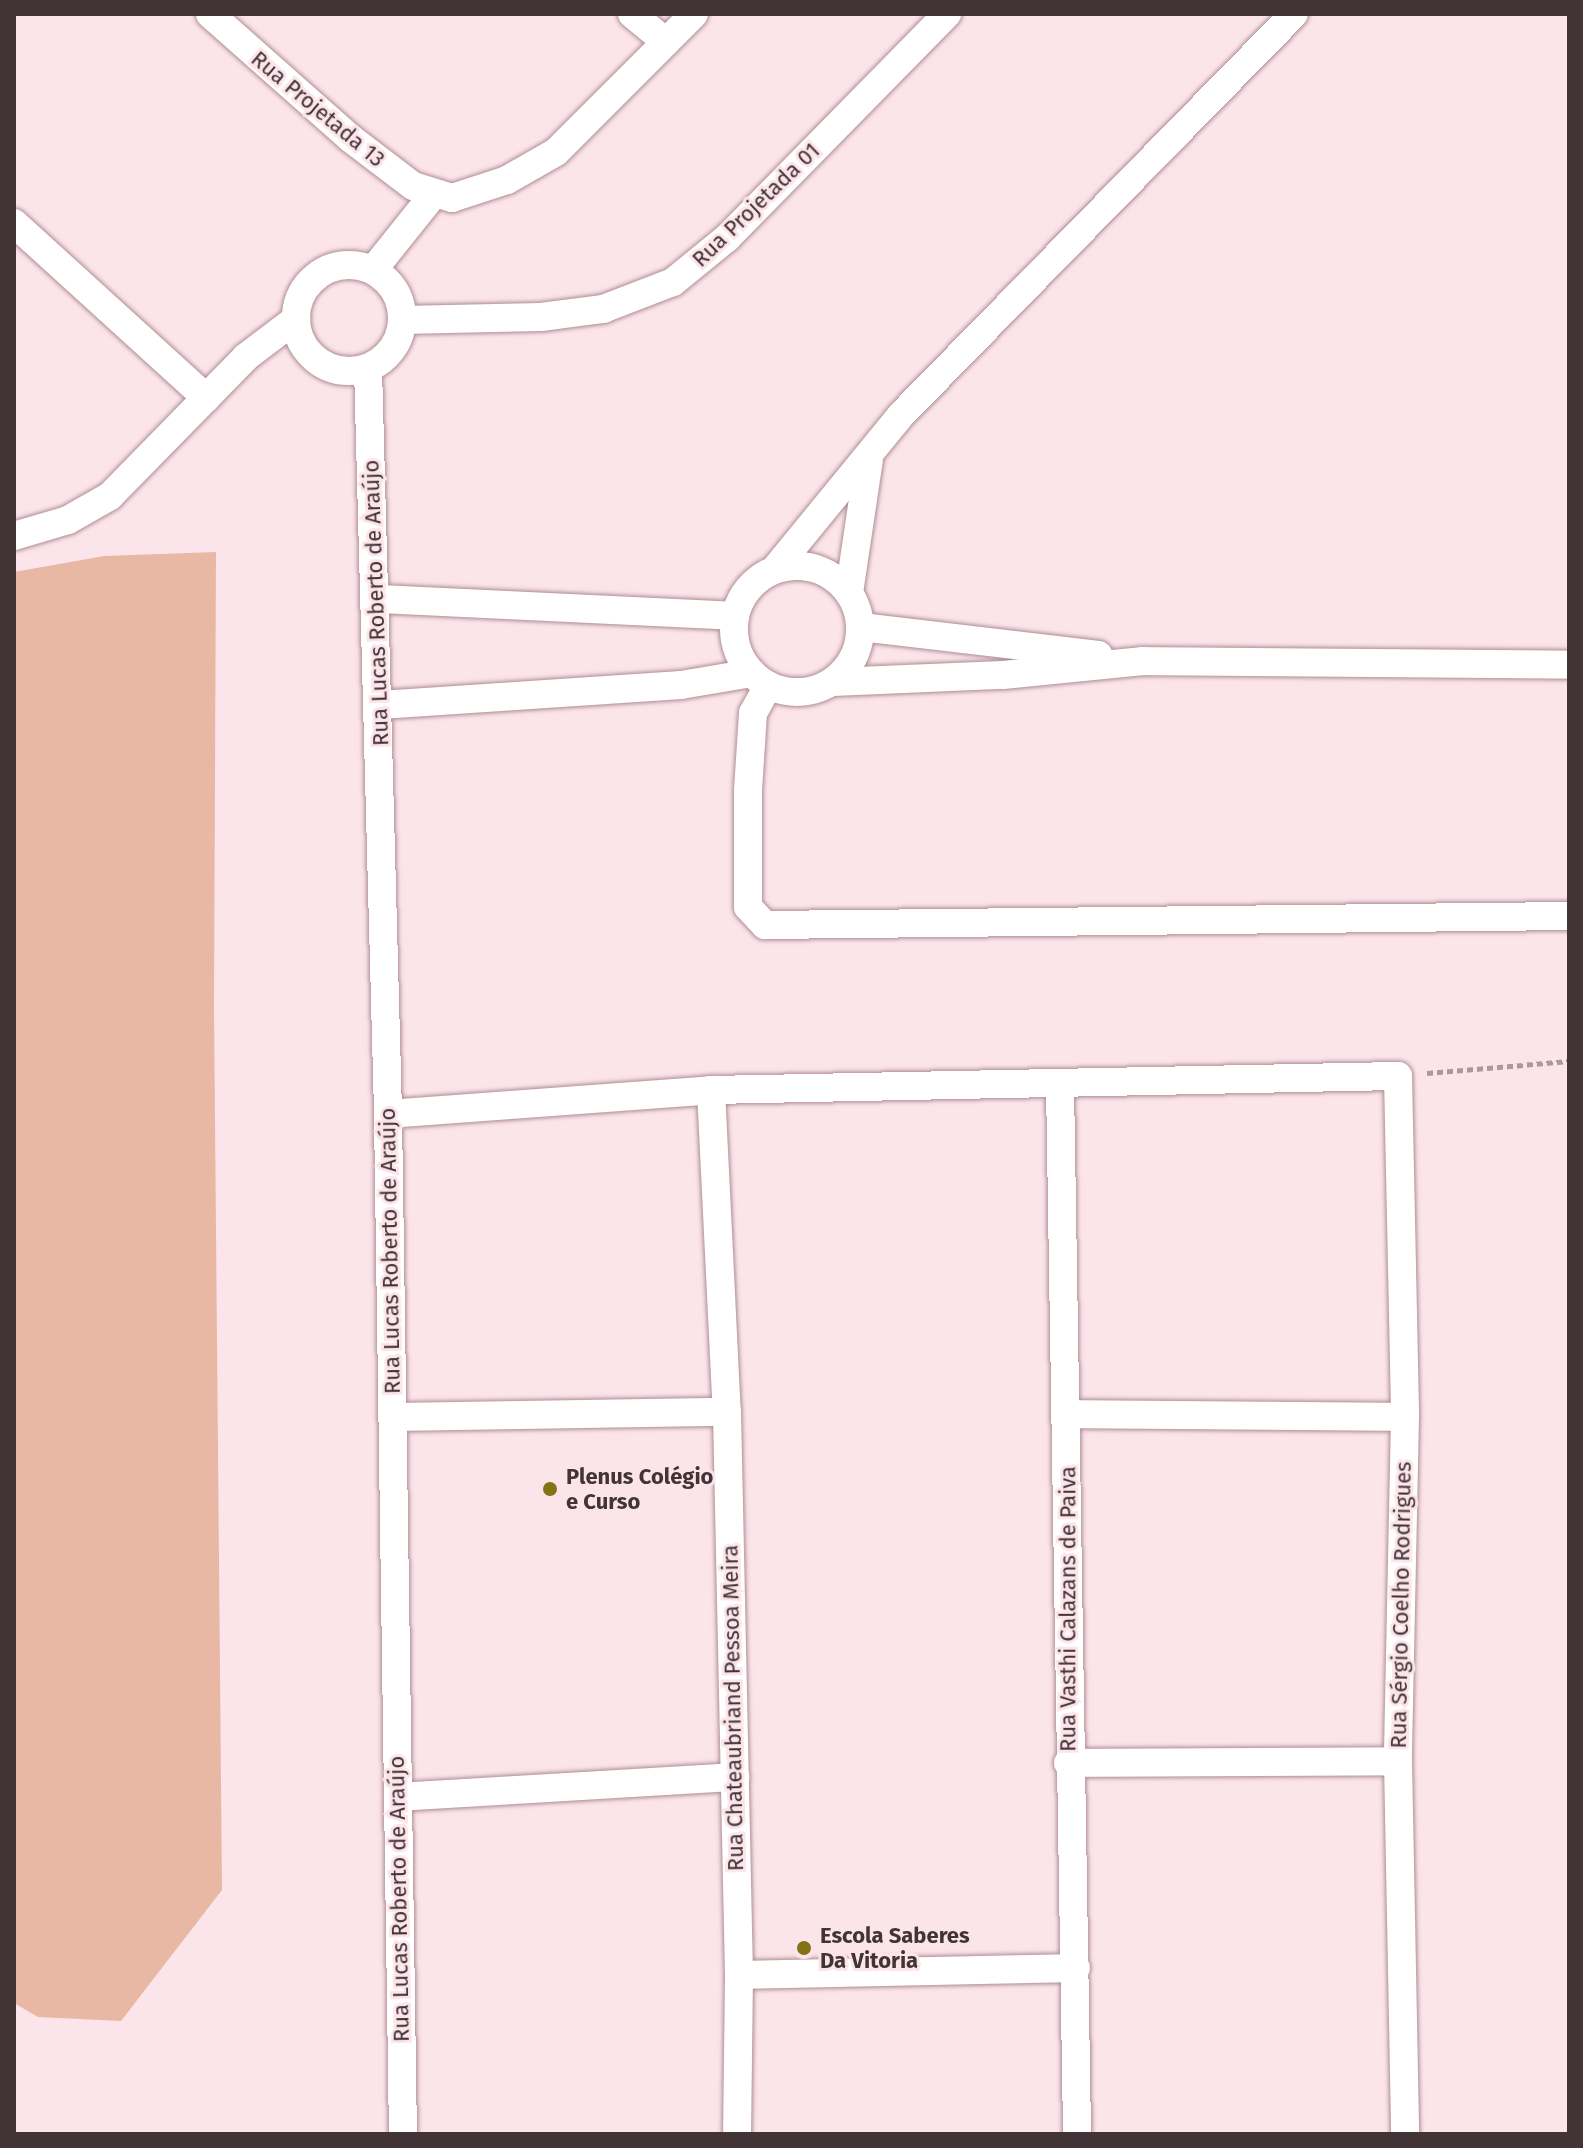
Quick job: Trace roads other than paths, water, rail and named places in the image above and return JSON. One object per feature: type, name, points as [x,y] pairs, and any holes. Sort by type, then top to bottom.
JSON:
[{"type":"street","name":"Rua Projetada 13","points":[[210,14],[350,138],[433,195]]},
{"type":"street","points":[[632,14],[666,42]]},
{"type":"street","points":[[373,270],[433,195],[474,193],[556,152],[694,14]]},
{"type":"street","name":"Rua Projetada 01","points":[[402,320],[603,309],[673,282],[727,238],[947,14]]},
{"type":"street","points":[[760,680],[739,656],[735,616],[743,596],[775,569],[869,458],[901,415],[1294,14]]},
{"type":"street","points":[[14,223],[206,398]]},
{"type":"street","points":[[353,264],[373,270],[390,282],[402,320],[392,349],[368,368],[349,371],[311,355],[296,319],[300,297],[312,279],[331,267],[353,264]]},
{"type":"street","points":[[14,536],[68,520],[110,496],[246,357],[296,319]]},
{"type":"street","name":"Rua Lucas Roberto de Araújo","points":[[368,368],[378,599],[403,2134]]},
{"type":"street","points":[[833,682],[858,648],[861,627],[849,593],[869,458]]},
{"type":"street","points":[[775,569],[816,568],[849,593]]},
{"type":"street","points":[[378,599],[735,616]]},
{"type":"street","points":[[861,627],[1143,661]]},
{"type":"street","points":[[380,705],[760,680],[803,692],[833,682],[1003,675],[1143,661],[1569,665]]},
{"type":"street","points":[[760,680],[753,713],[748,791],[748,907],[765,925],[1569,916]]},
{"type":"street","name":"Rua Sérgio Coelho Rodrigues","points":[[1060,1084],[1398,1076],[1405,1417],[1398,1761],[1405,2134]]},
{"type":"street","points":[[388,1114],[711,1090],[1060,1084]]},
{"type":"street","name":"Rua Vasthi Calazans de Paiva","points":[[1060,1084],[1067,1414],[1068,1763],[1076,1968],[1077,2134]]},
{"type":"street","name":"Rua Chateaubriand Pessoa Meira","points":[[711,1090],[727,1412],[739,1975],[737,2134]]},
{"type":"street","points":[[392,1417],[727,1412]]},
{"type":"street","points":[[1067,1414],[1405,1417]]},
{"type":"street","points":[[1068,1763],[1398,1761]]},
{"type":"street","points":[[398,1797],[735,1777]]},
{"type":"street","points":[[739,1975],[1076,1968]]},
{"type":"place","name":"Plenus Colégio e Curso","points":[[550,1489]]},
{"type":"place","name":"Escola Saberes Da Vitoria","points":[[804,1948]]}]
